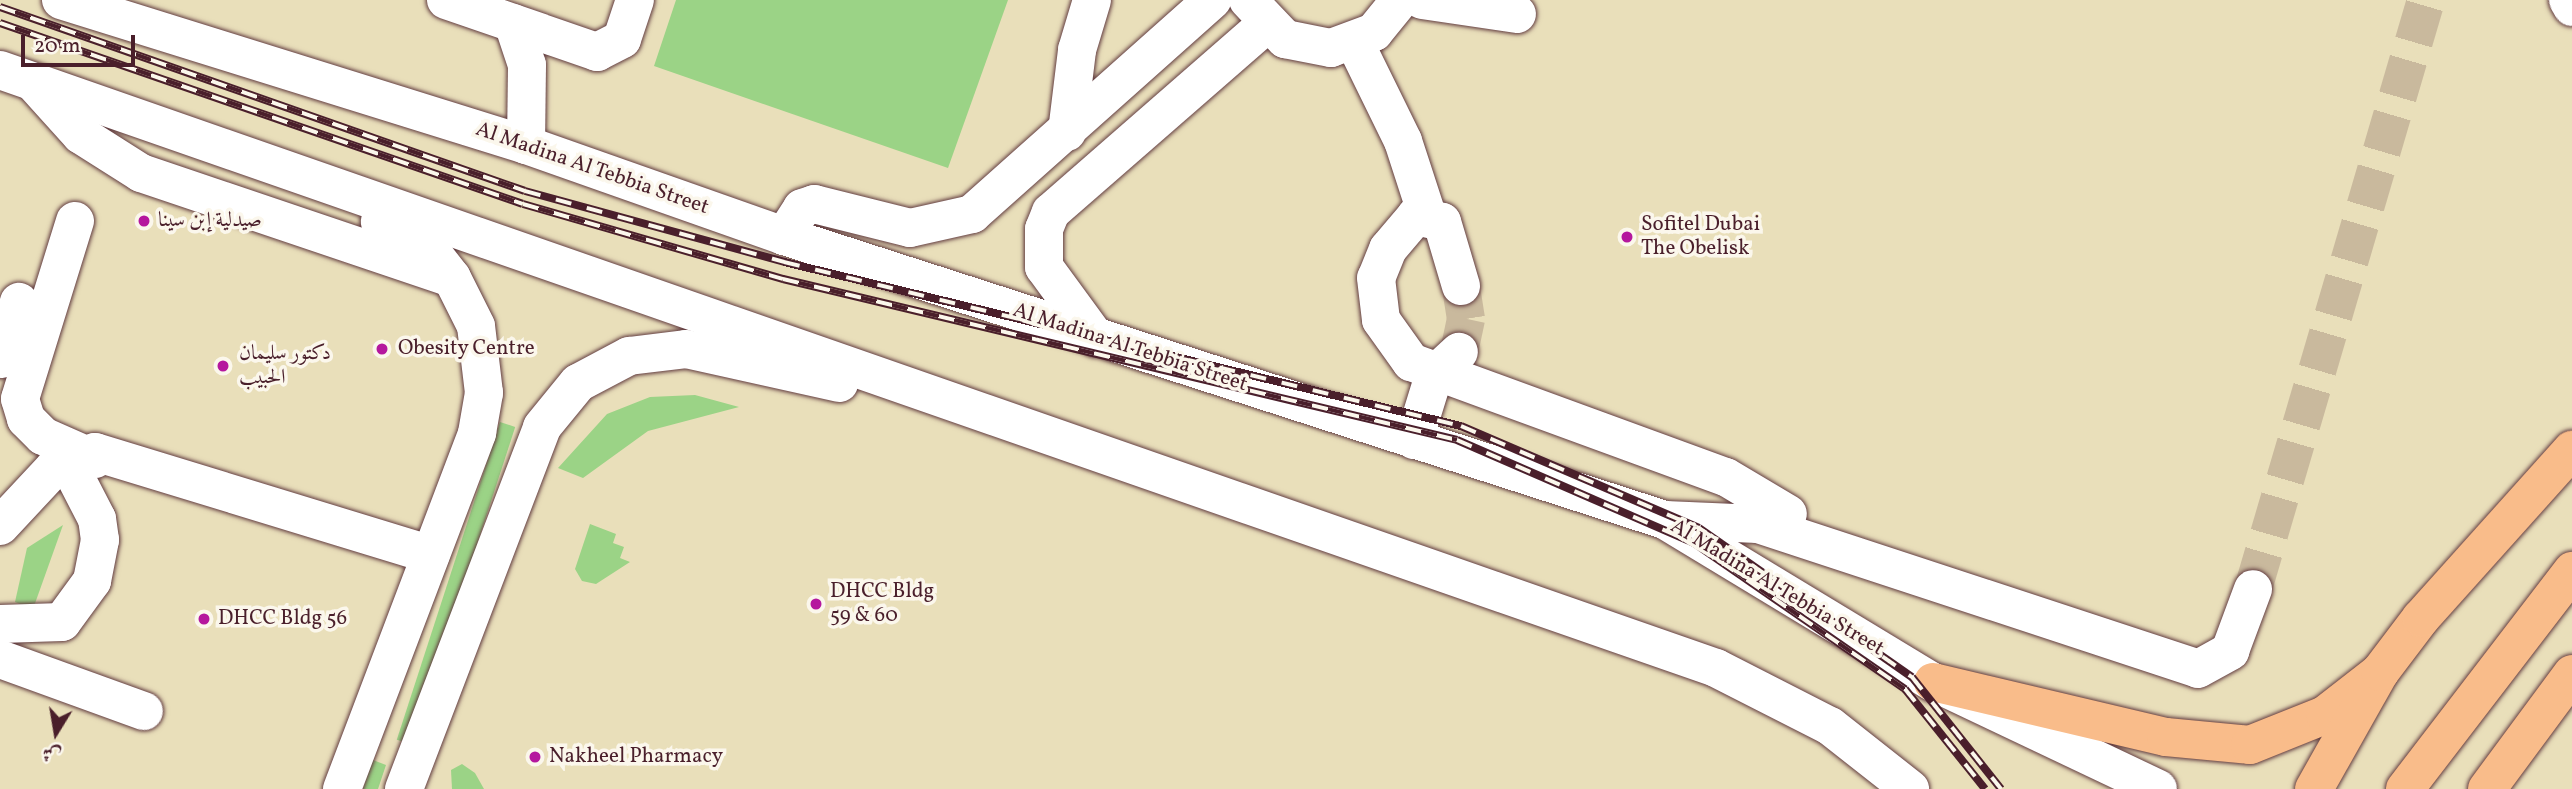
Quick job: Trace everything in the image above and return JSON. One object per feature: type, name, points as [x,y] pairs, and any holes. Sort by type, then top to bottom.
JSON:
[{"type":"main road","points":[[2314,789],[2380,672],[2472,555],[2572,450]]},
{"type":"main road","points":[[2405,789],[2572,571]]},
{"type":"main road","points":[[1933,682],[2166,737],[2249,745],[2305,727],[2380,672]]},
{"type":"main road","points":[[2487,789],[2572,674]]},
{"type":"street","name":"Al Madina Al Tebbia Street","points":[[61,0],[527,145],[784,236],[1665,520],[1933,682],[2158,789]]},
{"type":"street","points":[[446,0],[597,52],[622,39],[635,0]]},
{"type":"street","points":[[1067,132],[1077,50],[1092,0]]},
{"type":"street","points":[[784,236],[802,208],[814,204],[910,228],[953,222],[990,202],[1212,0]]},
{"type":"street","points":[[1097,338],[1044,267],[1044,229],[1051,212],[1256,13],[1307,48],[1355,43],[1374,32],[1400,0]]},
{"type":"street","points":[[1422,0],[1517,14]]},
{"type":"street","points":[[2568,0],[2572,7]]},
{"type":"street","points":[[513,23],[527,65],[527,145]]},
{"type":"street","points":[[1355,43],[1408,153],[1427,215],[1445,230],[1461,286]]},
{"type":"street","points":[[17,76],[1716,668],[1830,726],[1910,789]]},
{"type":"street","points":[[17,76],[81,135],[141,173],[452,278]]},
{"type":"street","points":[[329,184],[345,205],[427,246],[452,278],[476,326],[484,393],[477,433],[342,789]]},
{"type":"street","points":[[1427,215],[1405,225],[1388,249],[1376,278],[1376,299],[1391,339],[1726,477],[1788,514]]},
{"type":"street","points":[[75,222],[20,399],[26,419],[43,436],[73,457],[218,504]]},
{"type":"street","points":[[0,361],[7,300]]},
{"type":"street","points":[[404,789],[542,427],[578,383],[629,356],[686,349],[878,392],[923,390]]},
{"type":"street","points":[[1414,440],[1447,364]]},
{"type":"street","points":[[0,526],[73,457],[111,454],[431,555]]},
{"type":"street","points":[[0,624],[62,622],[92,581],[100,540],[97,519],[73,457]]},
{"type":"street","points":[[1665,520],[1758,524],[2197,669],[2230,651],[2253,589]]},
{"type":"street","points":[[0,659],[144,711]]},
{"type":"green space","points":[[676,0],[1008,0],[948,168],[654,66]]},
{"type":"green space","points":[[695,395],[739,407],[648,431],[583,478],[558,468],[607,414],[650,397]]},
{"type":"green space","points":[[500,422],[515,427],[412,745],[397,740]]},
{"type":"green space","points":[[590,524],[616,534],[613,543],[624,547],[620,558],[630,562],[596,584],[582,581],[575,569]]},
{"type":"green space","points":[[63,525],[33,609],[15,602],[27,548]]},
{"type":"green space","points":[[373,760],[386,765],[378,789],[363,789]]},
{"type":"green space","points":[[462,764],[475,773],[484,789],[452,789],[451,770]]},
{"type":"tunnel","points":[[2253,589],[2426,0]]},
{"type":"tunnel","points":[[1459,352],[1466,319],[1461,286]]},
{"type":"railway","points":[[0,7],[525,191],[784,262],[1461,426],[1699,528],[1912,677],[2001,789]]},
{"type":"railway","points":[[0,23],[523,204],[783,279],[1457,440],[1694,543],[1905,689],[1985,789]]},
{"type":"place","name":"صيدلية إبن سينا","points":[[144,221]]},
{"type":"place","name":"Sofitel Dubai The Obelisk","points":[[1627,237]]},
{"type":"place","name":"Obesity Centre","points":[[382,349]]},
{"type":"place","name":"دكتور سليمان الحبيب","points":[[223,366]]},
{"type":"place","name":"DHCC Bldg 59 & 60","points":[[816,604]]},
{"type":"place","name":"DHCC Bldg 56","points":[[204,619]]},
{"type":"place","name":"Nakheel Pharmacy","points":[[535,757]]}]
